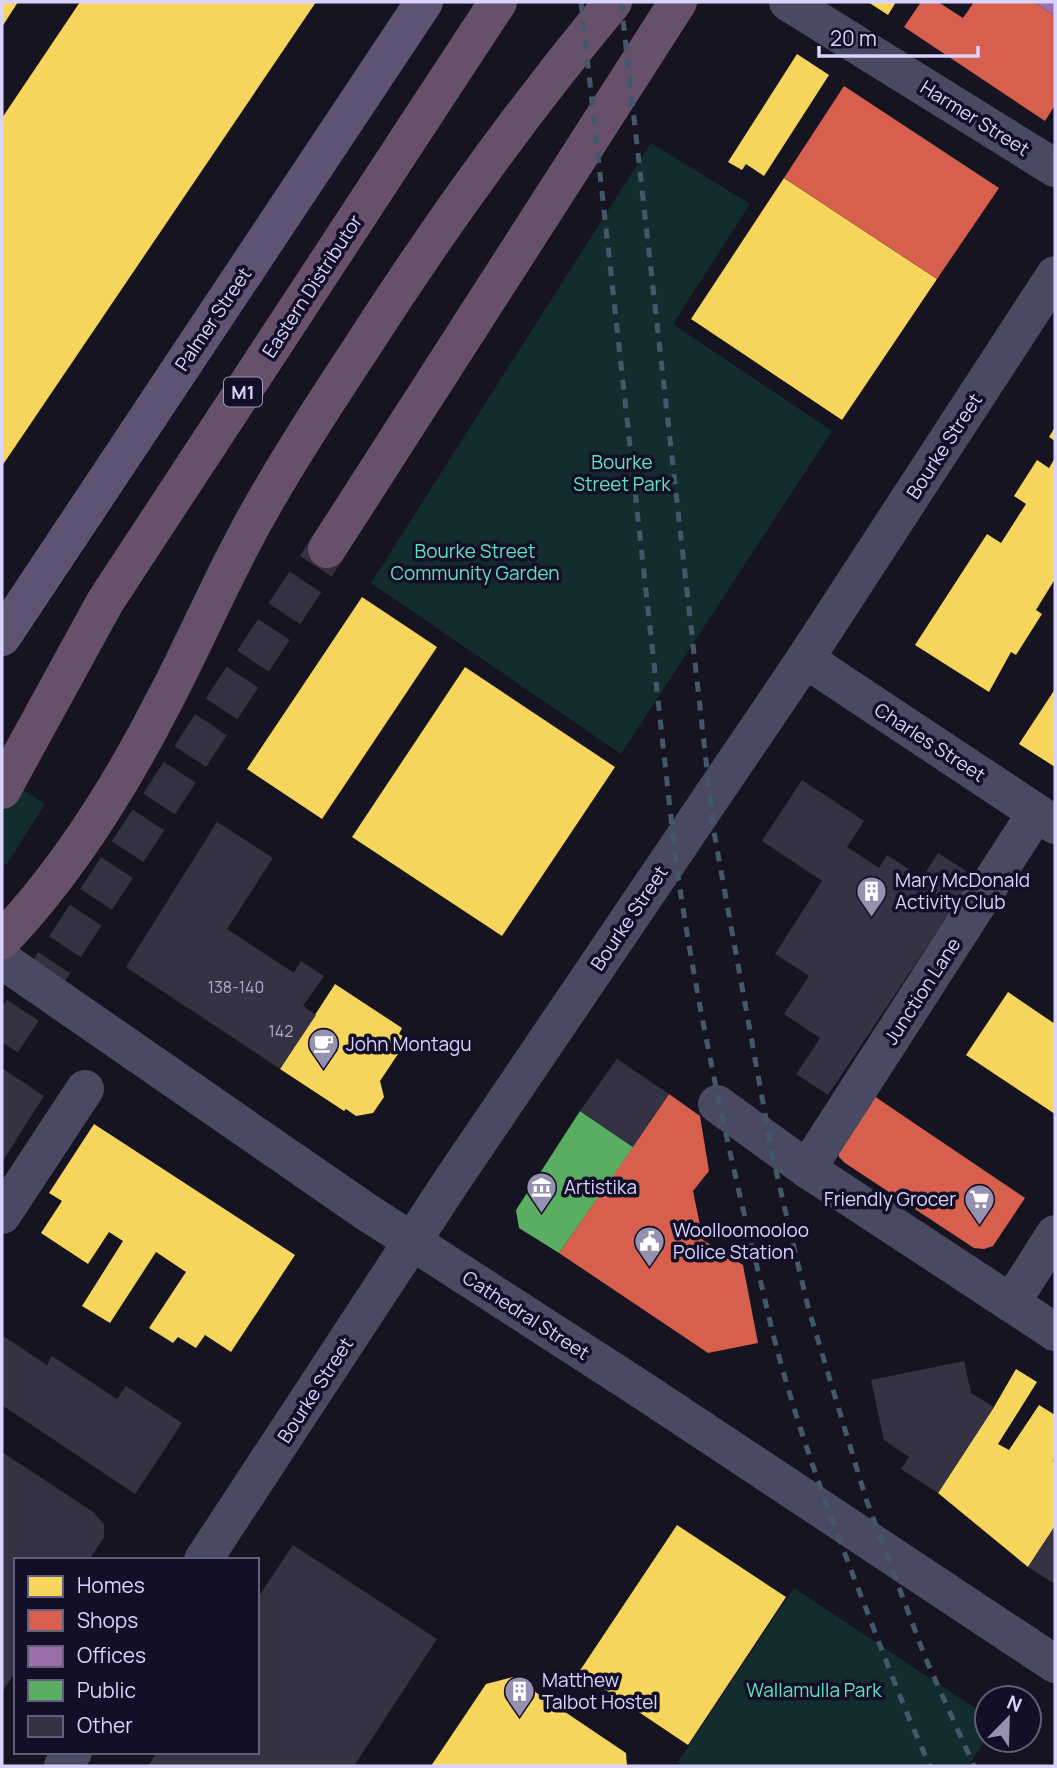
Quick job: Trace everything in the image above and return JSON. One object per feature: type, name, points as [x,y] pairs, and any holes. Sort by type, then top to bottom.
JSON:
[{"type":"highway","name":"Eastern Distributor","points":[[2,790],[105,602],[498,2]]},
{"type":"highway","points":[[2,940],[31,907],[86,833],[142,741],[253,522],[302,439],[376,324],[441,227],[566,58],[613,2]]},
{"type":"highway","points":[[327,549],[678,2]]},
{"type":"main road","name":"Palmer Street","points":[[2,637],[424,2]]},
{"type":"street","name":"Harmer Street","points":[[788,2],[1055,168]]},
{"type":"street","name":"Bourke Street","points":[[204,1558],[412,1242],[805,659],[1055,275]]},
{"type":"street","name":"Charles Street","points":[[805,659],[1046,819]]},
{"type":"street","name":"Junction Lane","points":[[807,1170],[1046,819]]},
{"type":"street","name":"Cathedral Street","points":[[2,960],[412,1242],[1055,1664]]},
{"type":"street","points":[[2,1215],[85,1089]]},
{"type":"street","points":[[717,1104],[807,1170],[1055,1332]]},
{"type":"street","points":[[1011,1303],[1052,1239]]},
{"type":"green space","name":"Bourke Street Park","points":[[651,143],[750,204],[673,324],[832,431],[621,754],[371,583]]},
{"type":"green space","points":[[2,777],[45,804],[7,864],[2,866]]},
{"type":"green space","name":"Wallamulla Park","points":[[794,1588],[973,1707],[973,1754],[976,1754],[968,1766],[685,1766],[678,1762]]},
{"type":"building: Homes","points":[[2,2],[18,2],[2,27]]},
{"type":"building: Homes","points":[[80,2],[316,2],[2,466],[2,118]]},
{"type":"building: Homes","points":[[868,2],[896,2],[888,15]]},
{"type":"building: Homes","points":[[797,54],[829,75],[764,176],[746,164],[742,170],[728,162]]},
{"type":"building: Homes","points":[[784,178],[937,279],[842,420],[691,319]]},
{"type":"building: Homes","points":[[1055,427],[1055,441],[1049,437]]},
{"type":"building: Homes","points":[[1055,458],[1055,579],[1036,610],[1042,614],[1016,655],[1011,652],[989,692],[915,645],[987,534],[1001,543],[1026,504],[1014,496],[1037,460],[1049,468]]},
{"type":"building: Homes","points":[[362,597],[437,647],[322,819],[247,769]]},
{"type":"building: Homes","points":[[465,667],[615,767],[502,936],[352,837]]},
{"type":"building: Homes","points":[[1055,689],[1055,767],[1019,744]]},
{"type":"building: Homes","points":[[335,984],[402,1028],[399,1034],[408,1039],[380,1081],[384,1097],[373,1113],[356,1116],[346,1109],[344,1111],[280,1069]]},
{"type":"building: Homes","points":[[1008,992],[1055,1024],[1055,1114],[966,1055]]},
{"type":"building: Homes","points":[[94,1124],[295,1255],[231,1352],[205,1335],[196,1348],[178,1337],[173,1343],[149,1328],[186,1272],[156,1252],[110,1323],[82,1306],[123,1241],[109,1232],[88,1264],[41,1233],[62,1201],[49,1193]]},
{"type":"building: Homes","points":[[1016,1369],[1037,1382],[998,1444],[1009,1450],[1039,1405],[1055,1415],[1055,1526],[1028,1567],[938,1493]]},
{"type":"building: Homes","points":[[677,1525],[786,1597],[688,1745],[579,1672]]},
{"type":"building: Homes","name":"Matthew Talbot Hostel","points":[[513,1677],[626,1753],[627,1766],[431,1766],[486,1684]]},
{"type":"building: Shops","points":[[921,2],[938,2],[963,18],[974,2],[1034,2],[1055,16],[1055,105],[1045,121],[904,27]]},
{"type":"building: Shops","points":[[844,86],[999,188],[937,279],[784,178]]},
{"type":"building: Shops","points":[[669,1094],[700,1116],[709,1171],[693,1191],[703,1240],[743,1265],[758,1343],[708,1353],[559,1253]]},
{"type":"building: Shops","points":[[871,1094],[1025,1198],[993,1246],[974,1248],[839,1157],[837,1149]]},
{"type":"building: Offices","points":[[1034,2],[1055,2],[1055,16]]},
{"type":"building: Public","points":[[580,1111],[633,1147],[559,1253],[519,1228],[516,1210]]},
{"type":"building: Other","name":"Mary McDonald Activity Club","points":[[802,780],[864,821],[847,847],[879,868],[887,855],[922,878],[938,853],[974,876],[828,1095],[796,1074],[820,1038],[784,1014],[809,976],[775,954],[822,881],[762,841]]},
{"type":"building: Other","points":[[217,822],[273,858],[227,929],[294,973],[301,961],[324,976],[303,1006],[316,1015],[280,1069],[126,967]]},
{"type":"building: Other","points":[[617,1059],[669,1094],[633,1147],[580,1111]]},
{"type":"building: Other","points":[[2,1068],[44,1096],[2,1162]]},
{"type":"building: Other","points":[[2,1335],[47,1365],[52,1356],[117,1399],[126,1386],[182,1423],[135,1494],[2,1405]]},
{"type":"building: Other","points":[[964,1361],[971,1393],[994,1407],[938,1493],[901,1469],[909,1457],[884,1440],[871,1380]]},
{"type":"building: Other","points":[[2,1452],[93,1512],[104,1524],[104,1537],[90,1558],[14,1558],[14,1674],[2,1692]]},
{"type":"building: Other","points":[[1055,1526],[1055,1584],[1028,1567]]},
{"type":"building: Other","points":[[293,1545],[437,1639],[354,1766],[148,1766],[156,1754],[259,1754],[259,1596]]},
{"type":"tunnel","points":[[2,1042],[327,549]]},
{"type":"railway","points":[[581,2],[676,863],[692,965],[733,1166],[780,1360],[822,1491],[899,1693],[930,1766]]},
{"type":"railway","points":[[621,2],[714,832],[773,1158],[808,1307],[866,1499],[925,1657],[974,1766]]},
{"type":"place","name":"Mary McDonald Activity Club","points":[[872,918]]},
{"type":"place","name":"John Montagu","points":[[323,1071]]},
{"type":"place","name":"Artistika","points":[[541,1214]]},
{"type":"place","name":"Friendly Grocer","points":[[979,1226]]},
{"type":"place","name":"Woolloomooloo Police Station","points":[[650,1268]]},
{"type":"place","name":"Matthew Talbot Hostel","points":[[519,1718]]},
{"type":"park label","name":"Bourke Street Community Garden","points":[[475,562]]}]
